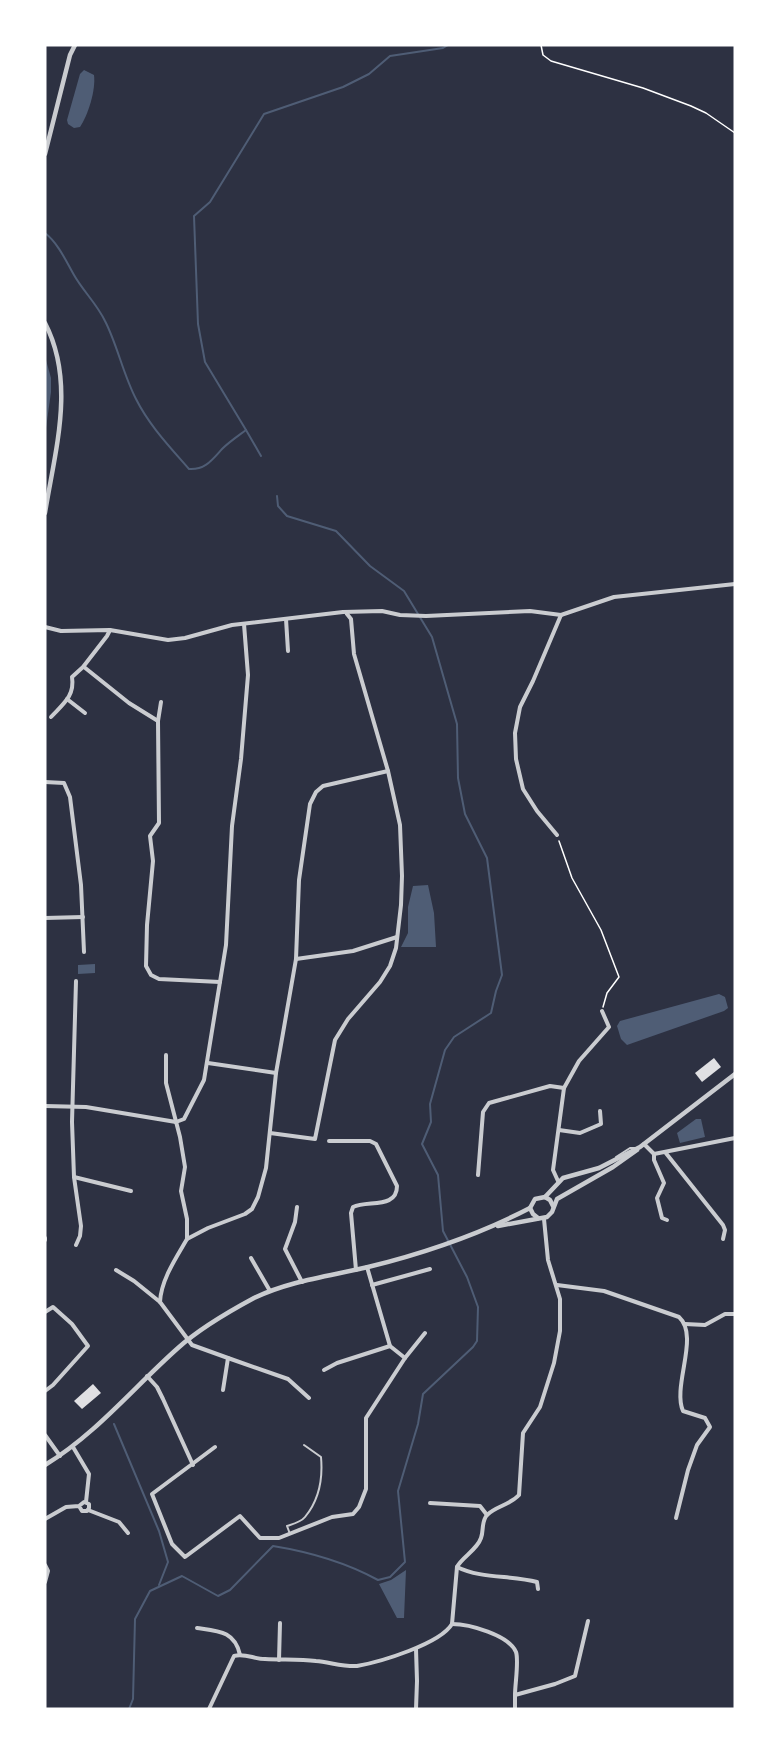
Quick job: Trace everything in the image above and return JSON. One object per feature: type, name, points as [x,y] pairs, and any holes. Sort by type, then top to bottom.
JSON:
[{"type":"street","points":[[45,154],[70,55],[75,45]]},
{"type":"street","points":[[45,323],[55,346],[63,394],[45,513]]},
{"type":"street","points":[[45,627],[61,631],[110,630],[168,640],[185,638],[232,625],[347,613],[382,611],[400,615],[426,616],[530,611],[561,615],[614,597],[735,585]]},
{"type":"street","points":[[270,1133],[315,1139],[335,1040],[348,1019],[385,974],[396,948],[401,905],[400,825],[388,771],[354,654],[351,619],[347,613]]},
{"type":"street","points":[[557,835],[537,811],[523,789],[516,759],[515,733],[520,707],[561,615]]},
{"type":"street","points":[[286,619],[288,651]]},
{"type":"street","points":[[45,1106],[73,1106],[176,1122],[184,1119],[204,1080],[226,945],[231,826],[241,759],[248,675],[244,624]]},
{"type":"street","points":[[51,717],[74,689],[72,677],[75,672],[83,667],[110,630]]},
{"type":"street","points":[[83,667],[129,703],[158,722]]},
{"type":"street","points":[[68,699],[86,713]]},
{"type":"street","points":[[161,702],[158,722],[159,824],[150,836],[153,861],[146,966],[151,975],[159,979],[220,982]]},
{"type":"street","points":[[187,1239],[252,1209],[258,1197],[266,1168],[276,1073],[296,959],[299,880],[313,796],[323,786],[388,771]]},
{"type":"street","points":[[45,782],[61,782],[66,785],[80,876],[84,952]]},
{"type":"street","points":[[45,918],[83,917]]},
{"type":"street","points":[[296,959],[353,951],[397,937]]},
{"type":"street","points":[[76,981],[74,1177],[81,1226],[76,1245]]},
{"type":"street","points":[[558,1181],[553,1170],[564,1088],[579,1061],[609,1027],[602,1011]]},
{"type":"street","points":[[160,1302],[164,1282],[187,1239],[187,1219],[181,1191],[185,1167],[166,1083],[166,1054]]},
{"type":"street","points":[[208,1063],[276,1073]]},
{"type":"street","points":[[45,1465],[73,1447],[188,1340],[240,1306],[270,1291],[367,1268],[443,1246],[496,1226],[530,1208],[535,1199],[545,1197],[558,1181],[612,1161],[640,1146],[735,1074]]},
{"type":"street","points":[[478,1176],[483,1112],[489,1103],[549,1086],[564,1088]]},
{"type":"street","points":[[559,1130],[580,1133],[601,1124],[600,1111]]},
{"type":"street","points":[[640,1146],[654,1154],[735,1138]]},
{"type":"street","points":[[329,1141],[370,1141],[376,1144],[397,1186],[397,1194],[393,1199],[353,1207],[351,1213],[356,1270]]},
{"type":"street","points":[[544,1219],[552,1212],[557,1199],[631,1156],[640,1146]]},
{"type":"street","points":[[665,1152],[723,1225],[725,1230],[723,1239]]},
{"type":"street","points":[[654,1154],[654,1160],[664,1183],[657,1198],[662,1218],[667,1220]]},
{"type":"street","points":[[577,1175],[580,1186]]},
{"type":"street","points":[[74,1177],[131,1191]]},
{"type":"street","points":[[545,1197],[553,1206]]},
{"type":"street","points":[[297,1207],[295,1222],[285,1249],[302,1282]]},
{"type":"street","points":[[530,1208],[532,1214],[544,1219]]},
{"type":"street","points":[[496,1226],[538,1218]]},
{"type":"street","points":[[209,1709],[234,1656],[240,1655],[255,1659],[315,1660],[348,1666],[358,1665],[416,1649],[448,1630],[452,1624],[456,1568],[460,1560],[478,1544],[482,1537],[483,1520],[487,1515],[512,1503],[519,1495],[523,1432],[540,1407],[558,1348],[560,1299],[548,1260],[544,1219]]},
{"type":"street","points":[[251,1258],[270,1291]]},
{"type":"street","points":[[367,1268],[390,1346],[405,1358]]},
{"type":"street","points":[[372,1285],[430,1269]]},
{"type":"street","points":[[116,1270],[160,1302],[195,1347],[288,1379],[309,1398]]},
{"type":"street","points":[[557,1285],[604,1291],[679,1317],[686,1324],[705,1325],[725,1314],[735,1314]]},
{"type":"street","points":[[45,1312],[53,1307],[72,1324],[88,1346],[45,1391]]},
{"type":"street","points":[[676,1518],[697,1445],[710,1427],[705,1419],[683,1411],[681,1407],[680,1392],[686,1352],[686,1324]]},
{"type":"street","points":[[215,1448],[152,1494],[172,1544],[185,1557],[240,1516],[260,1539],[279,1538],[332,1517],[353,1514],[359,1507],[366,1489],[366,1418],[425,1332]]},
{"type":"street","points":[[324,1370],[337,1363],[390,1346]]},
{"type":"street","points":[[223,1390],[228,1358]]},
{"type":"street","points":[[147,1376],[164,1399],[193,1465]]},
{"type":"street","points":[[45,1435],[60,1456]]},
{"type":"street","points":[[73,1447],[89,1474],[86,1502],[89,1504],[88,1510]]},
{"type":"street","points":[[45,1519],[66,1508],[80,1506],[81,1503],[86,1502]]},
{"type":"street","points":[[430,1503],[480,1506],[487,1515]]},
{"type":"street","points":[[80,1506],[82,1511],[88,1510],[119,1522],[129,1533]]},
{"type":"street","points":[[45,1565],[48,1571],[45,1582]]},
{"type":"street","points":[[456,1568],[471,1574],[537,1582],[538,1589]]},
{"type":"street","points":[[515,1695],[574,1676],[588,1621]]},
{"type":"street","points":[[279,1660],[280,1623]]},
{"type":"street","points":[[452,1624],[477,1628],[511,1644],[517,1653],[514,1709]]},
{"type":"street","points":[[197,1628],[224,1632],[236,1641],[240,1655]]},
{"type":"street","points":[[416,1649],[416,1709]]},
{"type":"lane","points":[[290,1534],[287,1526],[304,1519],[320,1489],[321,1457],[304,1445]]},
{"type":"path","points":[[541,45],[543,55],[551,61],[644,88],[691,106],[706,113],[735,133]]},
{"type":"path","points":[[557,835],[572,878],[604,937],[619,977],[607,993],[602,1011]]},
{"type":"water","points":[[84,70],[94,75],[93,95],[83,122],[80,127],[74,128],[68,124],[67,120],[80,74]]},
{"type":"water","points":[[45,360],[51,378],[46,428]]},
{"type":"water","points":[[428,885],[434,913],[436,947],[401,947],[408,933],[408,907],[413,886]]},
{"type":"water","points":[[95,964],[95,973],[78,974],[78,965]]},
{"type":"water","points":[[719,994],[725,997],[728,1008],[724,1011],[627,1045],[621,1039],[617,1026],[620,1021]]},
{"type":"water","points":[[696,1119],[701,1119],[705,1137],[680,1143],[677,1133]]},
{"type":"water","points":[[406,1570],[404,1618],[397,1618],[379,1584],[391,1580]]},
{"type":"building","points":[[714,1058],[721,1067],[702,1082],[695,1073]]},
{"type":"building","points":[[93,1384],[101,1393],[82,1409],[74,1401]]},
{"type":"waterway","points":[[246,430],[205,362],[198,324],[194,216],[210,202],[264,114],[343,87],[369,74],[390,56],[443,48],[448,45]]},
{"type":"waterway","points":[[45,233],[58,247],[102,315],[141,409],[189,469],[200,468],[208,464],[225,446],[246,430],[261,456]]},
{"type":"waterway","points":[[129,1709],[133,1699],[135,1619],[150,1591],[182,1576],[218,1596],[230,1590],[273,1546],[327,1558],[378,1580],[390,1577],[405,1562],[398,1491],[418,1424],[423,1394],[477,1341],[478,1307],[467,1277],[443,1231],[438,1175],[422,1144],[431,1122],[430,1104],[445,1050],[454,1037],[491,1013],[502,975],[487,858],[465,814],[458,778],[457,724],[432,637],[404,591],[370,566],[336,531],[287,516],[278,506],[277,496]]},
{"type":"waterway","points":[[114,1424],[159,1531],[168,1562],[159,1585]]}]
